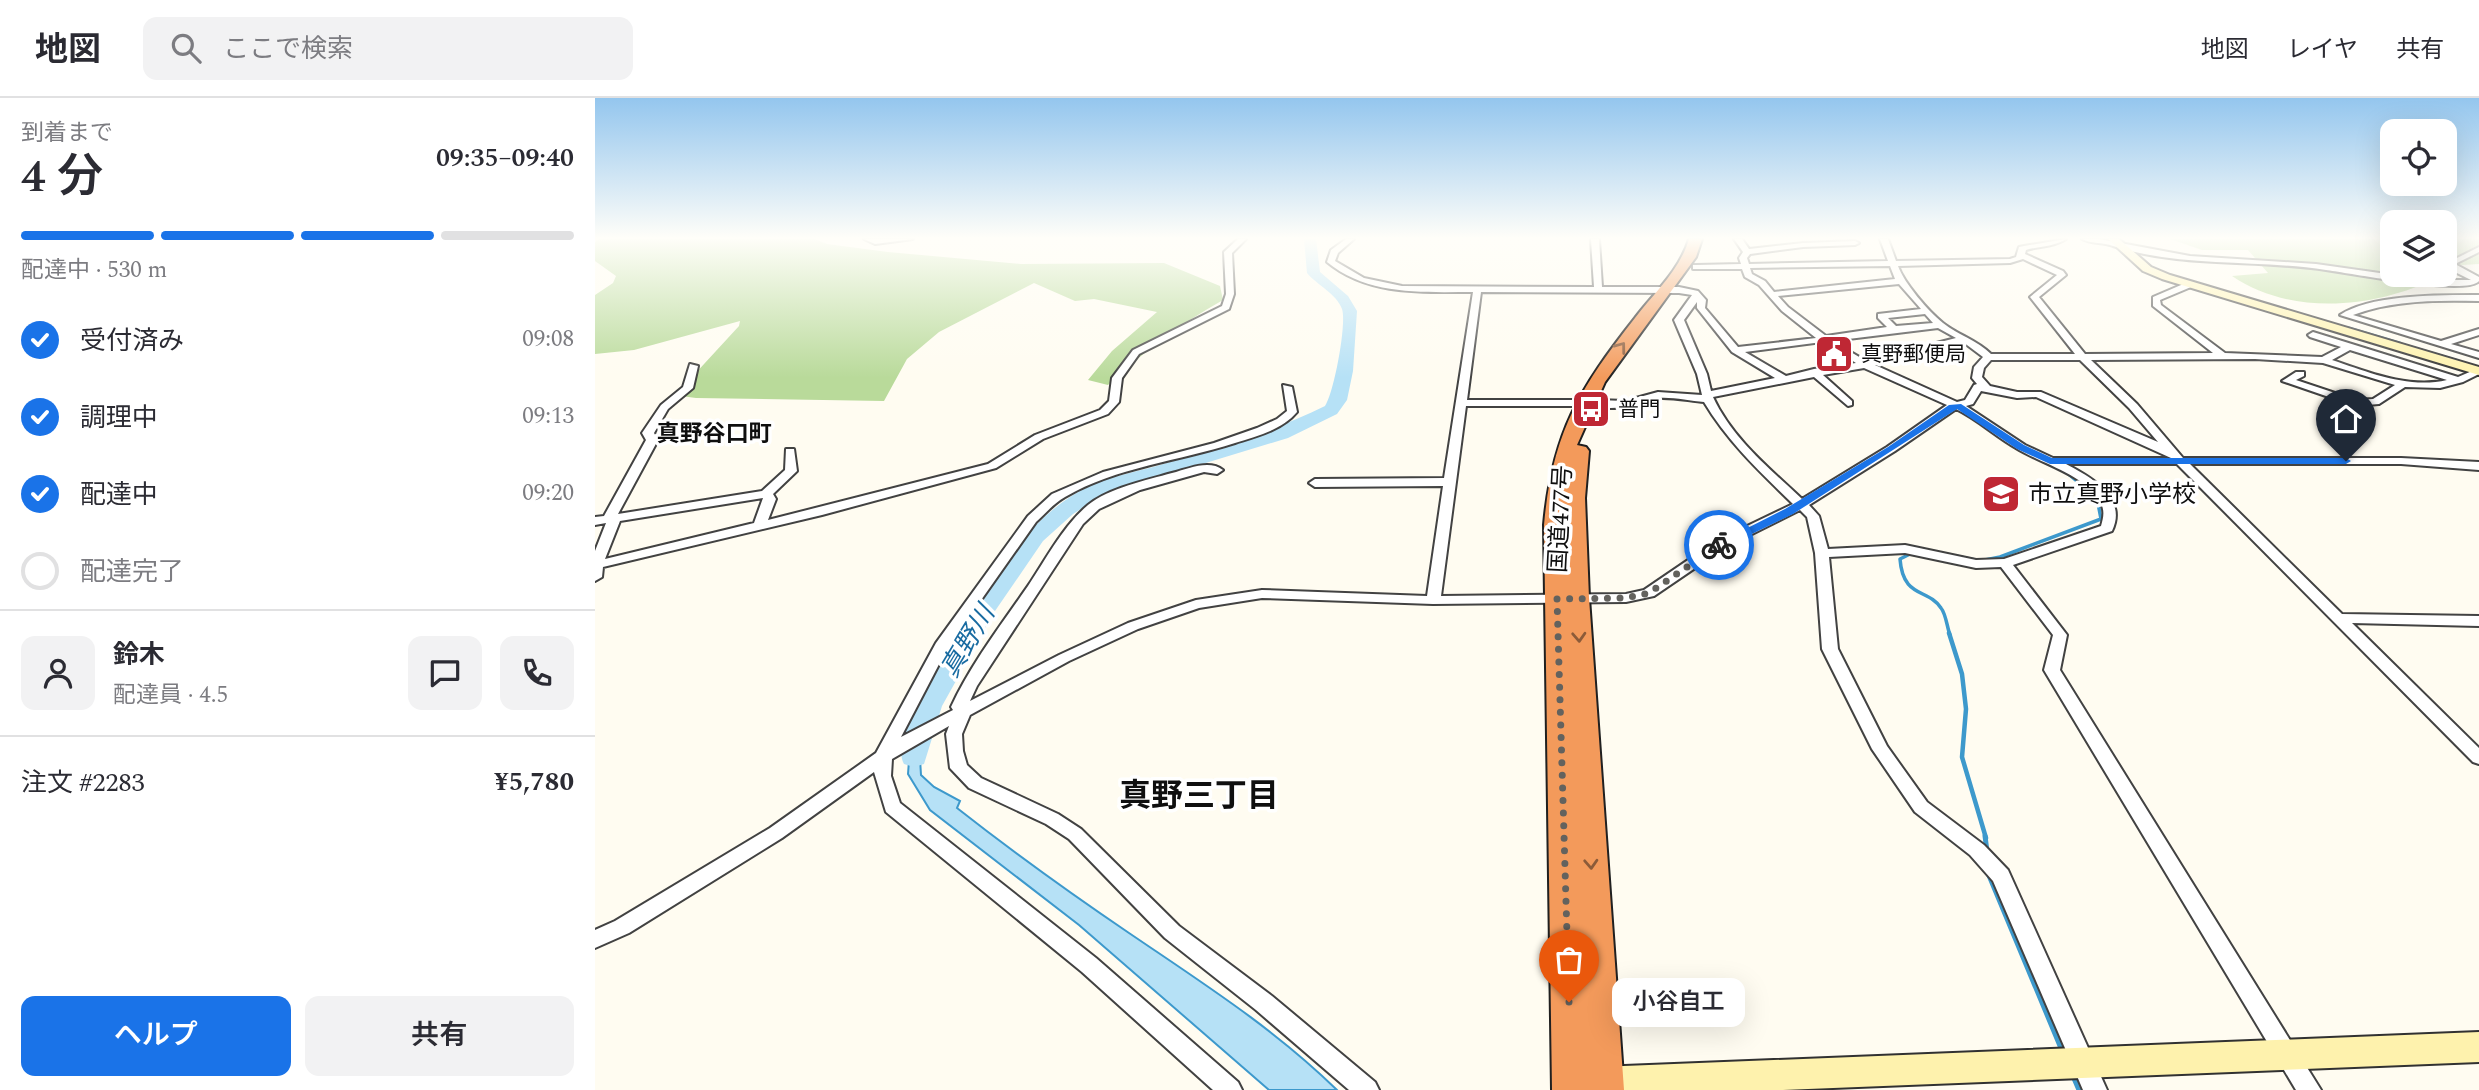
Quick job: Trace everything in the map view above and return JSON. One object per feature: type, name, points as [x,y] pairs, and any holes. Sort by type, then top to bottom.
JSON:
[{"type":"highway","name":"国道477号","points":[[1680,292],[1682,285]]},
{"type":"highway","name":"国道477号","points":[[1588,1086],[1567,598],[1555,525],[1558,479],[1566,439],[1590,403],[1684,285]]},
{"type":"street","points":[[595,565],[818,512],[992,466],[1039,437],[1104,412],[1114,402],[1117,378],[1136,352],[1226,307],[1230,285]]},
{"type":"street","points":[[1385,285],[1402,289],[1477,291],[1680,292],[1702,300],[1701,308],[1735,350],[1782,378]]},
{"type":"street","points":[[1598,285],[1598,291]]},
{"type":"street","points":[[1763,285],[1775,294],[1785,309],[1822,339],[1864,364],[1958,406],[2021,447],[2074,473],[2105,498],[2111,515],[2108,528],[2005,563],[1976,565],[1905,549],[1822,554]]},
{"type":"street","points":[[1804,285],[1808,290]]},
{"type":"street","points":[[1775,294],[1857,285]]},
{"type":"street","points":[[1905,285],[1940,325],[1988,357],[2221,355],[2324,360],[2401,386],[2460,381],[2479,371]]},
{"type":"street","points":[[2048,285],[2034,297],[2081,355],[2133,406],[2177,457],[2479,758]]},
{"type":"street","points":[[2187,285],[2156,299],[2157,306],[2221,355]]},
{"type":"street","points":[[2189,285],[2479,371]]},
{"type":"street","points":[[1433,600],[1477,291]]},
{"type":"street","points":[[1680,292],[1679,320],[1708,397],[1744,450],[1813,516],[1822,554],[1830,649],[1880,749],[1921,807],[1977,850],[2001,876],[2089,1076]]},
{"type":"street","points":[[2479,298],[2395,302],[2365,307],[2344,315],[2479,355]]},
{"type":"street","points":[[1893,328],[1881,316],[1927,312]]},
{"type":"street","points":[[1735,350],[1782,346],[1893,328],[1940,325]]},
{"type":"street","points":[[2441,344],[2479,332]]},
{"type":"street","points":[[2313,335],[2460,381]]},
{"type":"street","points":[[1463,403],[1625,404],[1658,395],[1708,397],[1782,378],[1864,364],[1963,339]]},
{"type":"street","points":[[2324,360],[2348,347]]},
{"type":"street","points":[[1988,357],[1979,367],[1977,378],[1985,386],[2017,395],[2037,394],[2177,457]]},
{"type":"street","points":[[595,577],[595,565],[612,518],[652,440],[648,433],[656,417],[675,395],[688,388],[693,366]]},
{"type":"street","points":[[1814,372],[1848,403]]},
{"type":"street","points":[[2300,374],[2287,381],[2355,403],[2375,402],[2401,386]]},
{"type":"street","points":[[595,939],[622,927],[776,833],[890,751],[1064,658],[1133,625],[1216,599],[1262,594],[1433,600],[1626,598],[1649,593],[1721,544],[1789,512],[1891,449],[1952,407],[1969,402],[1975,389],[1985,386]]},
{"type":"street","points":[[1230,1090],[1089,965],[892,807],[882,776],[890,751],[941,646],[1032,519],[1063,492],[1218,446],[1283,422],[1292,412],[1287,387]]},
{"type":"street","points":[[595,521],[765,494],[791,471],[790,451]]},
{"type":"street","points":[[2050,461],[2177,457],[2401,461],[2479,466]]},
{"type":"street","points":[[1217,470],[1204,468],[1112,496],[1079,521],[969,685],[959,707],[954,734],[959,768],[975,783],[1052,819],[1076,834],[1172,932],[1264,1003],[1367,1090]]},
{"type":"street","points":[[1315,483],[1450,482]]},
{"type":"street","points":[[760,524],[770,499],[765,494]]},
{"type":"street","points":[[2005,563],[2060,635],[2052,670],[2309,1090]]},
{"type":"street","points":[[2339,618],[2479,621]]},
{"type":"street","points":[[1588,1086],[2089,1076],[2288,1056],[2479,1047]]},
{"type":"green space","points":[[610,285],[1030,285],[939,332],[907,359],[884,401],[681,396],[681,389],[739,326],[740,321],[634,350],[595,354],[595,295]]},
{"type":"green space","points":[[1039,285],[1218,285],[1223,300],[1163,339],[1108,385],[1088,380],[1112,351],[1157,312],[1094,299],[1075,301]]},
{"type":"green space","points":[[2249,285],[2417,287],[2389,296],[2335,304],[2281,298]]},
{"type":"water","points":[[919,742],[921,775],[934,787],[960,801],[957,808],[1063,887],[1237,1007],[1337,1090],[1269,1090],[1079,925],[930,810],[908,774],[910,747]]},
{"type":"waterway","name":"真野川","points":[[914,757],[914,747],[929,706],[984,610],[1036,537],[1066,510],[1097,490],[1282,434],[1331,410],[1338,400],[1345,371],[1350,311],[1343,299],[1328,285]]},
{"type":"waterway","points":[[2347,327],[2401,343]]},
{"type":"waterway","points":[[2395,342],[2456,360]]},
{"type":"waterway","points":[[1925,550],[1980,561],[2000,557],[2101,519],[2097,498],[2066,472]]},
{"type":"waterway","points":[[1914,552],[1900,559],[1902,572],[1911,587],[1941,608],[1950,635]]},
{"type":"waterway","points":[[1949,633],[1962,674],[1966,709],[1962,757],[1986,838]]},
{"type":"waterway","points":[[1985,836],[1987,851]]},
{"type":"waterway","points":[[1988,873],[2063,1053]]},
{"type":"waterway","points":[[2073,1076],[2079,1090]]},
{"type":"way so far","points":[[1569,1002],[1557,599],[1626,598],[1649,593],[1719,545]]},
{"type":"place","name":"真野郵便局","points":[[1834,354]]},
{"type":"place","name":"普門","points":[[1591,409]]},
{"type":"place","name":"市立真野小学校","points":[[2001,494]]},
{"type":"place","name":"小谷自工","points":[[1569,1002]]},
{"type":"district","name":"真野谷口町","points":[[714,433]]},
{"type":"district","name":"真野三丁目","points":[[1199,795]]},
{"type":"route","points":[[1719,545],[1789,512],[1891,449],[1952,407],[1958,406],[2021,447],[2050,461],[2346,461]]}]
